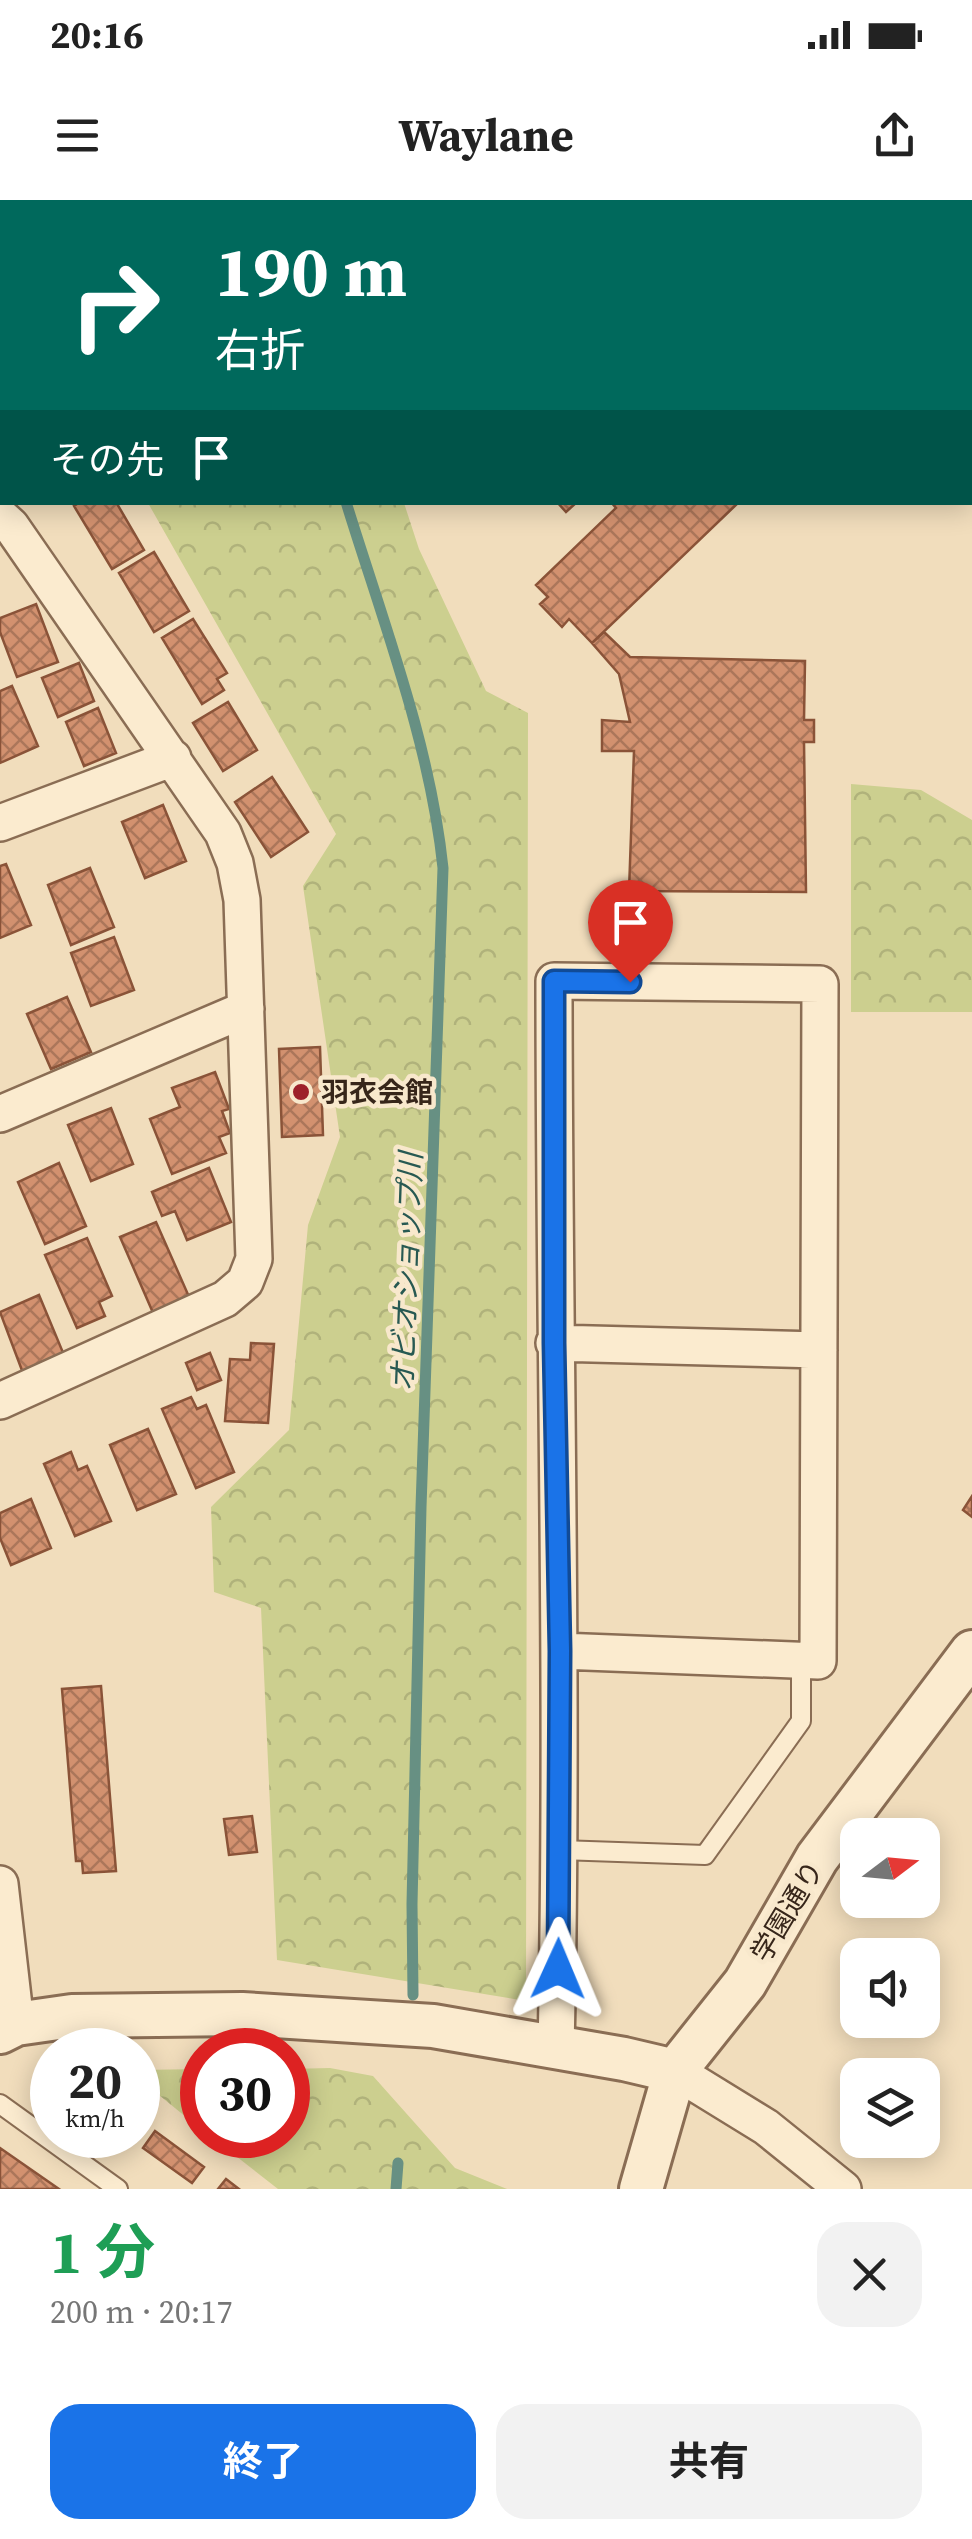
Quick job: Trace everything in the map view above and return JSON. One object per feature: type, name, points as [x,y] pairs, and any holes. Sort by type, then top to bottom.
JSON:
[{"type":"street","points":[[0,1401],[225,1298],[245,1282],[254,1259],[242,900],[235,863],[223,833],[173,758],[4,524]]},
{"type":"street","points":[[0,824],[173,758]]},
{"type":"street","points":[[556,2049],[560,1651],[554,1343],[554,981],[820,984],[818,1661],[560,1651]]},
{"type":"street","points":[[0,1114],[246,1010]]},
{"type":"street","points":[[554,1343],[819,1350]]},
{"type":"street","name":"学園通り","points":[[641,2189],[675,2071],[745,1984],[817,1858],[972,1652]]},
{"type":"street","points":[[0,1884],[8,2028],[72,2016],[242,2014],[432,2026],[624,2059],[675,2071],[766,2127],[843,2189]]},
{"type":"lane","points":[[560,1850],[705,1855],[801,1722],[801,1661]]},
{"type":"lane","points":[[0,2104],[118,2189]]},
{"type":"green space","points":[[149,505],[405,505],[419,549],[486,691],[528,713],[526,2001],[277,1960],[261,1608],[214,1592],[211,1507],[289,1430],[308,1225],[340,1137],[303,886],[336,834]]},
{"type":"green space","points":[[851,784],[921,790],[972,820],[972,1012],[851,1012]]},
{"type":"green space","points":[[310,2068],[373,2076],[455,2168],[507,2189],[278,2189],[238,2158],[310,2158]]},
{"type":"green space","points":[[180,2069],[180,2112],[160,2096],[160,2070]]},
{"type":"building","points":[[118,505],[144,550],[112,569],[74,506]]},
{"type":"building","points":[[614,505],[736,505],[592,643],[569,619],[562,627],[540,604],[548,597],[536,585],[616,508]]},
{"type":"building","points":[[154,552],[189,611],[154,632],[119,573]]},
{"type":"building","points":[[36,604],[58,662],[17,677],[0,632],[0,618]]},
{"type":"building","points":[[193,619],[227,673],[217,679],[224,690],[202,704],[162,638]]},
{"type":"building","points":[[604,632],[630,657],[805,661],[804,720],[814,720],[814,742],[804,742],[806,892],[629,891],[634,751],[602,751],[602,720],[630,722],[619,674],[592,643]]},
{"type":"building","points":[[79,663],[94,701],[58,717],[42,678]]},
{"type":"building","points":[[12,686],[38,746],[0,763],[0,691]]},
{"type":"building","points":[[228,702],[257,750],[223,771],[193,723]]},
{"type":"building","points":[[98,708],[116,753],[84,766],[66,722]]},
{"type":"building","points":[[272,777],[308,832],[271,857],[235,802]]},
{"type":"building","points":[[163,805],[186,861],[145,878],[122,822]]},
{"type":"building","points":[[6,864],[31,925],[0,938],[0,866]]},
{"type":"building","points":[[90,868],[114,927],[71,945],[48,885]]},
{"type":"building","points":[[114,937],[134,990],[91,1006],[71,953]]},
{"type":"building","points":[[67,997],[91,1052],[51,1069],[27,1014]]},
{"type":"building","name":"羽衣会館","points":[[320,1047],[323,1135],[282,1137],[279,1049]]},
{"type":"building","points":[[215,1072],[229,1109],[222,1111],[230,1133],[219,1137],[226,1153],[172,1174],[150,1119],[180,1107],[172,1088]]},
{"type":"building","points":[[111,1108],[133,1164],[91,1181],[68,1125]]},
{"type":"building","points":[[59,1163],[86,1226],[45,1244],[18,1182]]},
{"type":"building","points":[[209,1168],[231,1222],[187,1240],[175,1211],[162,1216],[152,1192]]},
{"type":"building","points":[[156,1222],[190,1299],[154,1315],[120,1237]]},
{"type":"building","points":[[87,1238],[112,1296],[99,1302],[105,1316],[77,1328],[45,1255]]},
{"type":"building","points":[[39,1295],[64,1355],[23,1373],[0,1312]]},
{"type":"building","points":[[251,1343],[274,1344],[268,1423],[225,1421],[230,1359],[250,1360]]},
{"type":"building","points":[[210,1353],[221,1380],[197,1390],[186,1363]]},
{"type":"building","points":[[191,1397],[197,1409],[206,1405],[234,1472],[196,1488],[162,1409]]},
{"type":"building","points":[[148,1429],[176,1494],[137,1510],[110,1445]]},
{"type":"building","points":[[71,1452],[78,1470],[87,1466],[111,1521],[75,1536],[44,1464]]},
{"type":"building","points":[[972,1496],[972,1517],[963,1510]]},
{"type":"building","points":[[31,1499],[51,1548],[11,1565],[0,1538],[0,1513]]},
{"type":"building","points":[[101,1686],[116,1871],[83,1873],[82,1861],[76,1861],[62,1689]]},
{"type":"building","points":[[252,1816],[257,1852],[229,1855],[224,1819]]},
{"type":"building","points":[[160,2135],[180,2149],[180,2158],[192,2158],[204,2167],[192,2183],[157,2158]]},
{"type":"building","points":[[0,2148],[59,2189],[0,2189]]},
{"type":"building","points":[[226,2179],[239,2189],[218,2189]]},
{"type":"waterway","name":"オビオショップ川","points":[[347,505],[416,729],[437,821],[443,868],[421,1507],[413,1995]]},
{"type":"waterway","name":"オビオショップ川","points":[[396,2189],[398,2163]]},
{"type":"place","name":"羽衣会館","points":[[301,1092]]},
{"type":"route","points":[[558,1969],[560,1651],[554,1343],[554,981],[630,982]]}]
